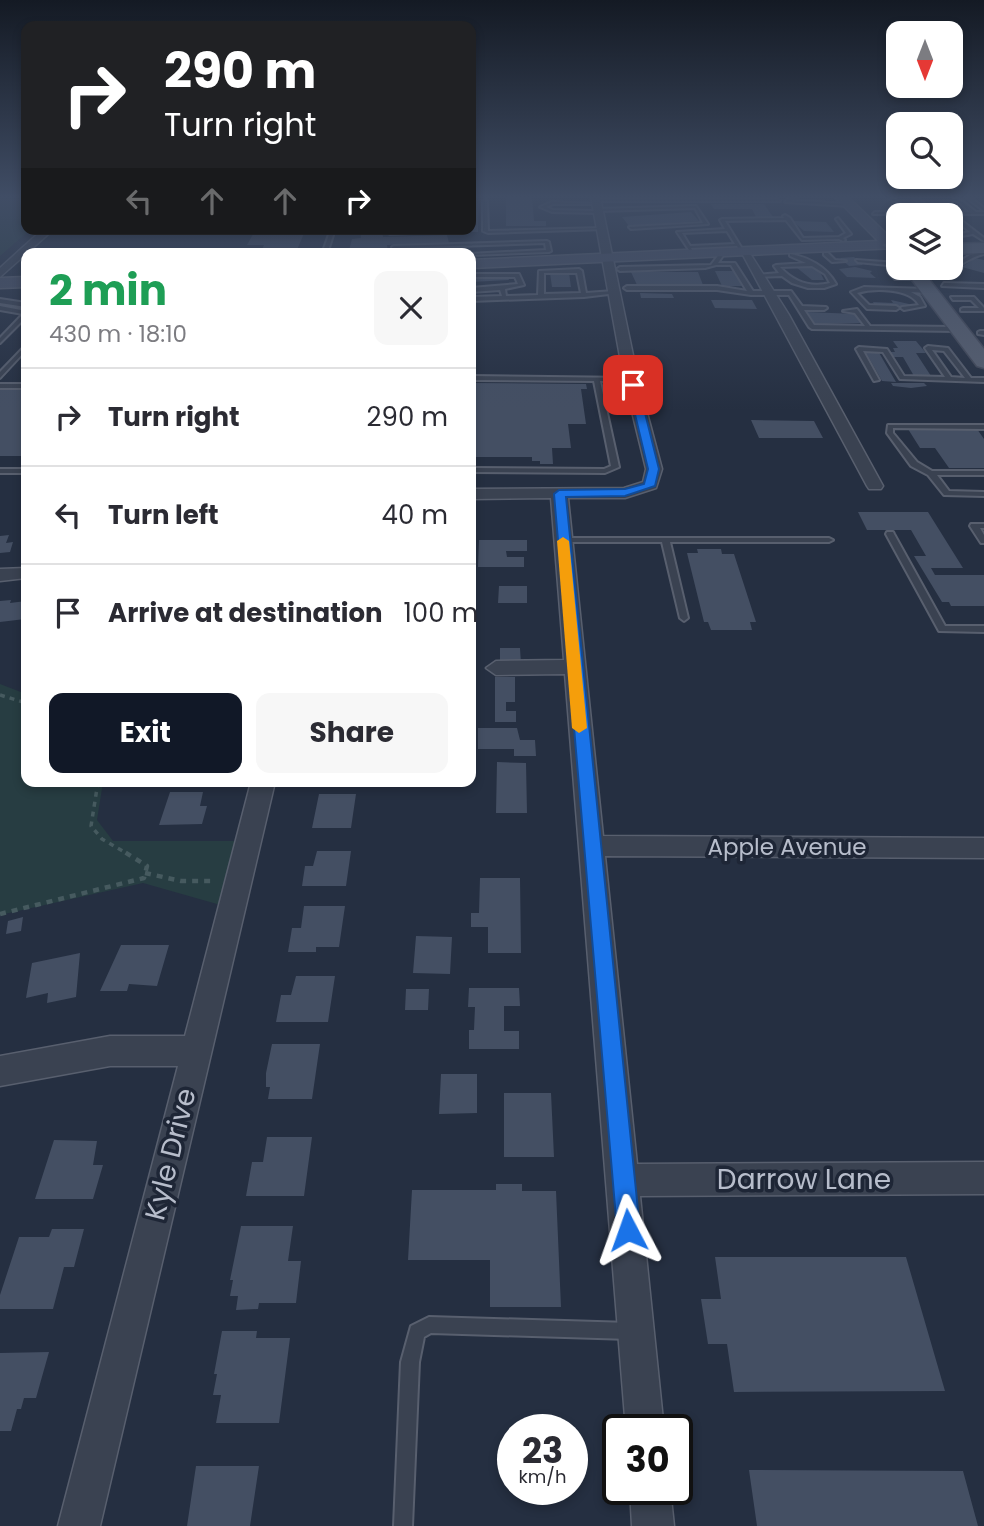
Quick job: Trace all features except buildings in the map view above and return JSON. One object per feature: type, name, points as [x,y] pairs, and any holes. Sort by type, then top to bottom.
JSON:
[{"type":"main road","points":[[921,280],[984,362]]},
{"type":"main road","points":[[925,280],[983,335]]},
{"type":"main road","points":[[0,283],[21,282]]},
{"type":"street","points":[[476,494],[625,493],[649,486],[654,469],[631,379],[613,268]]},
{"type":"street","points":[[753,268],[875,486]]},
{"type":"street","points":[[559,494],[644,1414]]},
{"type":"street","points":[[0,575],[21,573]]},
{"type":"street","points":[[496,668],[574,667]]},
{"type":"street","name":"Kyle Drive","points":[[79,1526],[262,787]]},
{"type":"street","name":"Apple Avenue","points":[[590,846],[984,848]]},
{"type":"street","points":[[0,1071],[110,1051],[196,1051]]},
{"type":"street","name":"Darrow Lane","points":[[624,1180],[984,1178]]},
{"type":"street","points":[[651,1505],[653,1526]]},
{"type":"lane","points":[[699,268],[709,288]]},
{"type":"lane","points":[[736,268],[751,293]]},
{"type":"lane","points":[[778,268],[802,286],[832,284],[821,268]]},
{"type":"lane","points":[[879,270],[908,268]]},
{"type":"lane","points":[[911,268],[854,292],[867,307],[900,308],[912,268]]},
{"type":"lane","points":[[541,296],[541,272],[579,271],[584,295]]},
{"type":"lane","points":[[758,275],[783,274]]},
{"type":"lane","points":[[476,275],[517,275],[519,286],[476,290]]},
{"type":"lane","points":[[869,327],[903,280]]},
{"type":"lane","points":[[933,280],[984,310]]},
{"type":"lane","points":[[936,280],[972,298],[984,310]]},
{"type":"lane","points":[[960,280],[984,286]]},
{"type":"lane","points":[[502,288],[504,298]]},
{"type":"lane","points":[[476,299],[584,295],[618,290],[709,288],[751,293],[790,293],[812,327],[869,327]]},
{"type":"lane","points":[[0,301],[21,304]]},
{"type":"lane","points":[[800,308],[824,308]]},
{"type":"lane","points":[[1,309],[21,312]]},
{"type":"lane","points":[[846,311],[857,311],[869,327]]},
{"type":"lane","points":[[0,341],[21,318]]},
{"type":"lane","points":[[949,379],[928,348],[946,349],[969,379]]},
{"type":"lane","points":[[876,380],[859,349],[884,350],[902,378],[984,380]]},
{"type":"lane","points":[[0,376],[21,353]]},
{"type":"lane","points":[[476,378],[631,379]]},
{"type":"lane","points":[[476,470],[605,471],[615,467],[597,379]]},
{"type":"lane","points":[[0,386],[21,386]]},
{"type":"lane","points":[[984,427],[890,426],[890,433],[914,464],[932,473],[947,493],[984,494]]},
{"type":"lane","points":[[0,471],[21,471]]},
{"type":"lane","points":[[932,473],[984,473]]},
{"type":"lane","points":[[984,526],[974,526],[984,541]]},
{"type":"lane","points":[[890,534],[942,629],[984,629]]},
{"type":"lane","points":[[563,540],[829,540]]},
{"type":"lane","points":[[666,540],[684,618]]},
{"type":"lane","points":[[403,1526],[410,1363],[417,1332],[429,1325],[637,1331]]},
{"type":"path","points":[[0,695],[21,701]]},
{"type":"path","points":[[0,915],[144,878],[147,866],[102,839],[91,827],[97,787]]},
{"type":"path","points":[[145,873],[181,881],[238,881]]},
{"type":"green space","points":[[0,684],[21,692],[21,787],[102,787],[97,820],[113,841],[240,841],[224,906],[143,883],[0,915]]},
{"type":"slow traffic","points":[[563,541],[579,728]]},
{"type":"route","points":[[628,1230],[559,494],[625,493],[649,486],[654,469],[633,385]]}]
